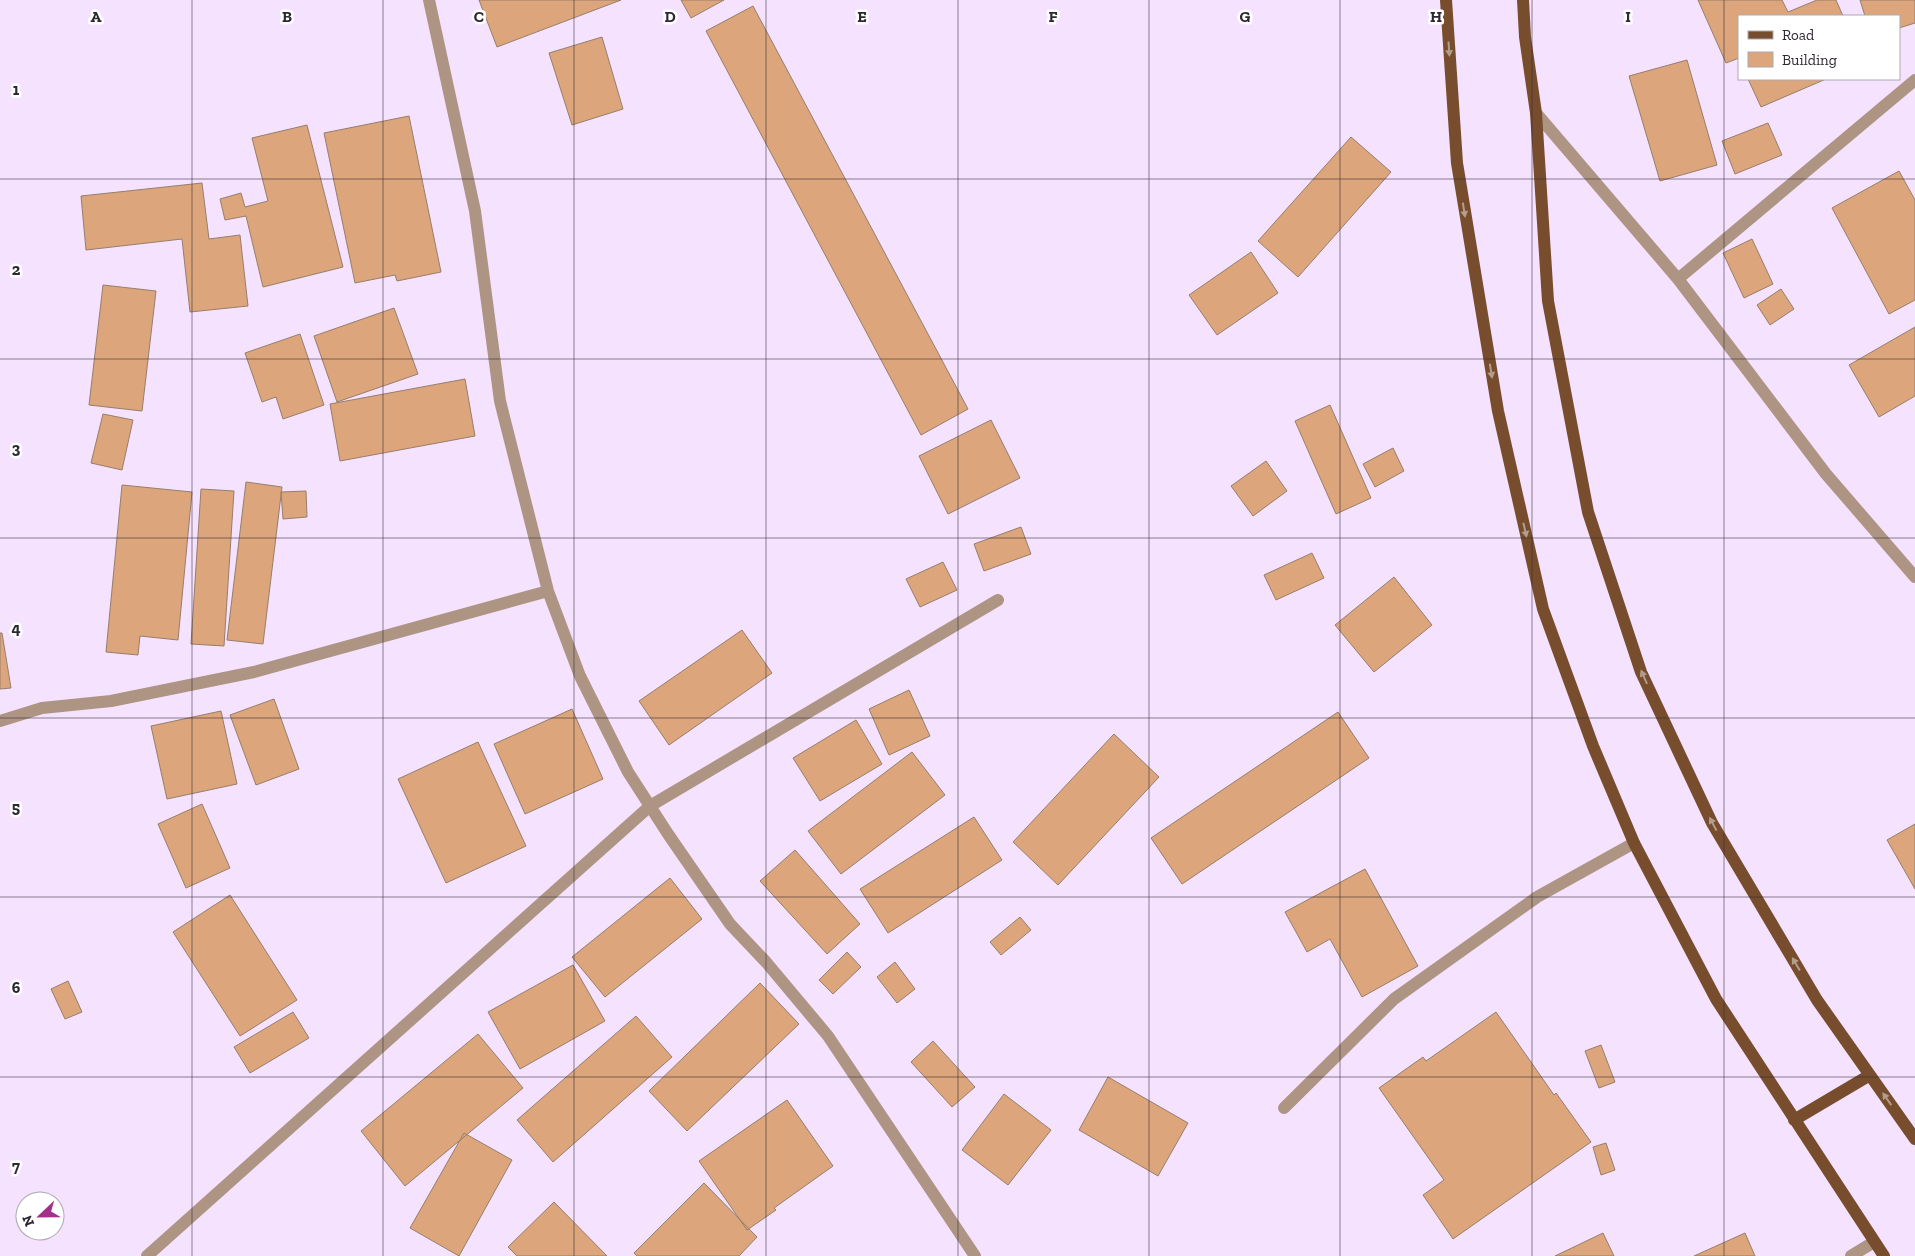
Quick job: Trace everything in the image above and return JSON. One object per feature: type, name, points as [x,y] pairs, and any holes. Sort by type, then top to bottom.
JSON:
[{"type":"main road","points":[[1446,0],[1457,163],[1498,411],[1543,609],[1593,746],[1634,843],[1716,999],[1884,1256]]},
{"type":"main road","points":[[1523,0],[1525,37],[1536,113],[1548,301],[1588,512],[1641,672],[1712,823],[1817,1000],[1915,1139]]},
{"type":"main road","points":[[1794,1120],[1870,1074]]},
{"type":"street","points":[[429,0],[475,211],[500,401],[548,591],[580,676],[628,772],[730,924],[766,962],[828,1036],[975,1256]]},
{"type":"street","points":[[1678,279],[1915,80]]},
{"type":"street","points":[[1536,113],[1678,279],[1826,474],[1915,577]]},
{"type":"street","points":[[0,721],[42,708],[111,701],[254,672],[548,591]]},
{"type":"street","points":[[147,1256],[650,806],[998,600]]},
{"type":"street","points":[[1284,1108],[1394,999],[1537,897],[1634,843]]},
{"type":"street","points":[[1851,1256],[1874,1242]]},
{"type":"building","points":[[479,0],[621,0],[497,47]]},
{"type":"building","points":[[681,0],[724,0],[691,18]]},
{"type":"building","points":[[1698,0],[1782,0],[1788,12],[1817,0],[1836,0],[1843,15],[1738,15],[1738,58],[1726,63]]},
{"type":"building","points":[[1860,0],[1915,0],[1915,23],[1900,28],[1900,15],[1865,15]]},
{"type":"building","points":[[753,6],[968,409],[921,435],[706,31]]},
{"type":"building","points":[[602,37],[623,109],[572,125],[549,53]]},
{"type":"building","points":[[1687,60],[1717,165],[1660,181],[1629,76]]},
{"type":"building","points":[[1748,80],[1824,80],[1761,107]]},
{"type":"building","points":[[409,116],[441,272],[397,281],[395,275],[355,283],[324,133]]},
{"type":"building","points":[[1768,123],[1782,155],[1735,174],[1722,141]]},
{"type":"building","points":[[307,125],[343,267],[263,287],[246,216],[225,220],[220,199],[241,193],[245,207],[268,201],[252,138]]},
{"type":"building","points":[[1351,137],[1391,172],[1298,277],[1258,241]]},
{"type":"building","points":[[1899,171],[1915,200],[1915,300],[1889,314],[1832,208]]},
{"type":"building","points":[[202,183],[209,239],[240,235],[248,306],[190,312],[182,239],[86,250],[81,196]]},
{"type":"building","points":[[1752,239],[1773,284],[1744,298],[1723,253]]},
{"type":"building","points":[[1251,252],[1278,293],[1217,335],[1189,295]]},
{"type":"building","points":[[103,285],[156,291],[142,411],[89,405]]},
{"type":"building","points":[[1781,289],[1794,309],[1770,325],[1757,305]]},
{"type":"building","points":[[394,308],[418,374],[337,402],[314,336]]},
{"type":"building","points":[[1915,327],[1915,396],[1879,417],[1849,365]]},
{"type":"building","points":[[300,334],[324,405],[283,419],[276,397],[262,402],[245,353]]},
{"type":"building","points":[[465,379],[475,436],[340,461],[330,404]]},
{"type":"building","points":[[1330,405],[1371,498],[1336,514],[1295,421]]},
{"type":"building","points":[[103,414],[133,420],[122,470],[91,463]]},
{"type":"building","points":[[991,420],[1020,478],[948,514],[919,456]]},
{"type":"building","points":[[1393,448],[1404,471],[1375,487],[1363,464]]},
{"type":"building","points":[[1266,461],[1287,491],[1253,516],[1231,486]]},
{"type":"building","points":[[246,482],[282,487],[263,644],[227,640]]},
{"type":"building","points":[[122,485],[192,492],[178,640],[140,636],[138,655],[106,652]]},
{"type":"building","points":[[201,489],[234,491],[224,646],[191,644]]},
{"type":"building","points":[[306,491],[307,517],[283,519],[281,492]]},
{"type":"building","points":[[1021,527],[1031,554],[984,571],[974,544]]},
{"type":"building","points":[[1312,553],[1324,578],[1276,600],[1264,575]]},
{"type":"building","points":[[943,562],[957,590],[920,607],[906,579]]},
{"type":"building","points":[[1394,577],[1432,625],[1374,672],[1335,625]]},
{"type":"building","points":[[742,630],[772,673],[669,745],[639,701]]},
{"type":"building","points":[[0,633],[2,633],[11,688],[0,689]]},
{"type":"building","points":[[909,690],[930,736],[889,755],[869,709]]},
{"type":"building","points":[[274,699],[299,769],[256,785],[230,715]]},
{"type":"building","points":[[572,709],[603,779],[525,814],[494,744]]},
{"type":"building","points":[[221,711],[237,784],[167,799],[151,726]]},
{"type":"building","points":[[1338,712],[1369,758],[1182,884],[1151,838]]},
{"type":"building","points":[[856,720],[882,764],[820,801],[793,758]]},
{"type":"building","points":[[1114,734],[1159,777],[1058,885],[1013,842]]},
{"type":"building","points":[[478,742],[526,846],[446,883],[398,779]]},
{"type":"building","points":[[912,752],[945,795],[841,874],[808,831]]},
{"type":"building","points":[[202,804],[230,868],[186,888],[158,824]]},
{"type":"building","points":[[974,817],[1002,860],[888,933],[860,889]]},
{"type":"building","points":[[1915,824],[1915,889],[1887,840]]},
{"type":"building","points":[[795,850],[860,924],[827,954],[760,881]]},
{"type":"building","points":[[1365,869],[1418,966],[1362,997],[1330,939],[1307,952],[1285,912]]},
{"type":"building","points":[[670,878],[702,919],[605,997],[572,957]]},
{"type":"building","points":[[230,895],[297,1000],[240,1036],[173,932]]},
{"type":"building","points":[[1020,917],[1031,930],[1001,955],[990,942]]},
{"type":"building","points":[[847,952],[861,967],[833,994],[819,980]]},
{"type":"building","points":[[895,962],[915,989],[897,1003],[877,977]]},
{"type":"building","points":[[573,965],[605,1021],[520,1069],[488,1012]]},
{"type":"building","points":[[68,981],[82,1012],[65,1019],[51,989]]},
{"type":"building","points":[[760,983],[799,1024],[687,1131],[649,1091]]},
{"type":"building","points":[[293,1012],[309,1038],[250,1073],[234,1047]]},
{"type":"building","points":[[1496,1012],[1554,1095],[1556,1093],[1591,1142],[1453,1239],[1423,1195],[1444,1180],[1379,1088],[1423,1057],[1426,1061]]},
{"type":"building","points":[[636,1016],[672,1057],[553,1162],[517,1120]]},
{"type":"building","points":[[478,1034],[523,1088],[405,1186],[361,1131]]},
{"type":"building","points":[[933,1041],[975,1087],[952,1107],[911,1062]]},
{"type":"building","points":[[1601,1045],[1615,1082],[1599,1088],[1585,1051]]},
{"type":"building","points":[[1108,1077],[1188,1123],[1158,1176],[1079,1130]]},
{"type":"building","points":[[1004,1094],[1051,1130],[1008,1185],[962,1150]]},
{"type":"building","points":[[787,1100],[833,1166],[774,1208],[776,1210],[747,1230],[699,1161]]},
{"type":"building","points":[[464,1133],[512,1160],[459,1256],[410,1228]]},
{"type":"building","points":[[1606,1143],[1615,1170],[1601,1175],[1593,1147]]},
{"type":"building","points":[[704,1183],[757,1237],[739,1256],[637,1256],[634,1253]]},
{"type":"building","points":[[554,1202],[607,1256],[517,1256],[508,1247]]},
{"type":"building","points":[[1603,1233],[1614,1256],[1555,1256]]},
{"type":"building","points":[[1745,1233],[1755,1256],[1694,1256]]}]
